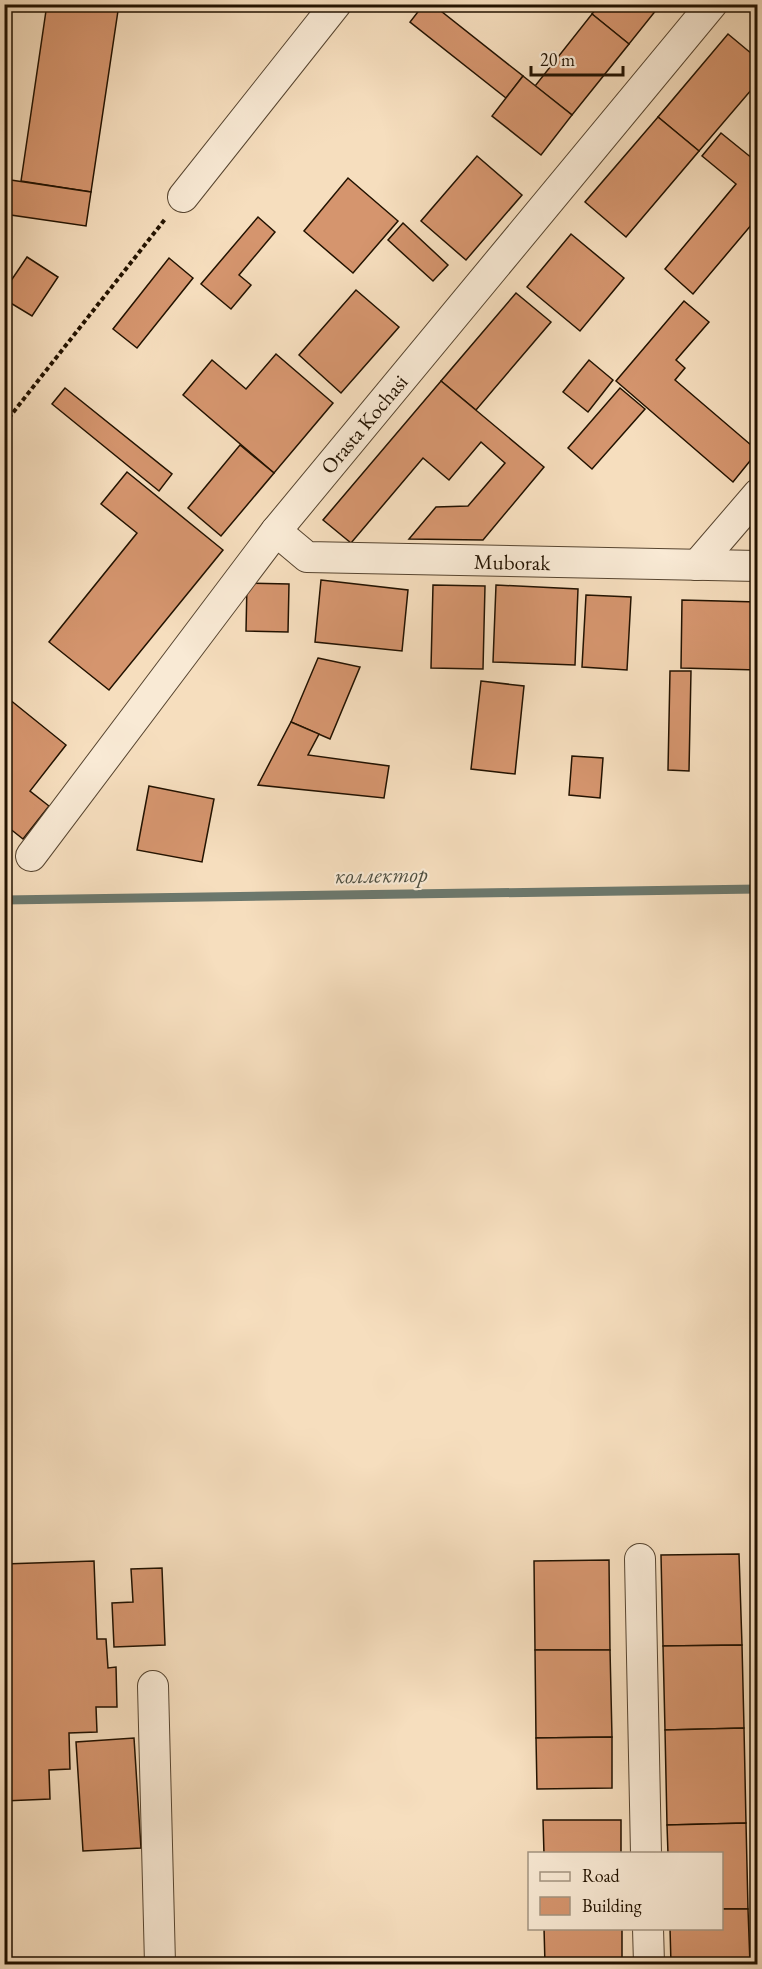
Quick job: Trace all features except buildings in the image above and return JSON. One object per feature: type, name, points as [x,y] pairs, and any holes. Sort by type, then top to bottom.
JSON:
[{"type":"street","points":[[183,196],[336,4]]},
{"type":"street","name":"Orasta Kochasi","points":[[31,856],[276,531],[712,4]]},
{"type":"street","points":[[697,565],[758,494]]},
{"type":"street","name":"Muborak","points":[[276,531],[307,557],[758,566]]},
{"type":"street","points":[[640,1559],[646,1852]]},
{"type":"street","points":[[153,1686],[160,1965]]},
{"type":"street","points":[[648,1930],[649,1965]]},
{"type":"path","points":[[4,424],[183,196]]},
{"type":"waterway","name":"коллектор","points":[[4,900],[758,889]]}]
